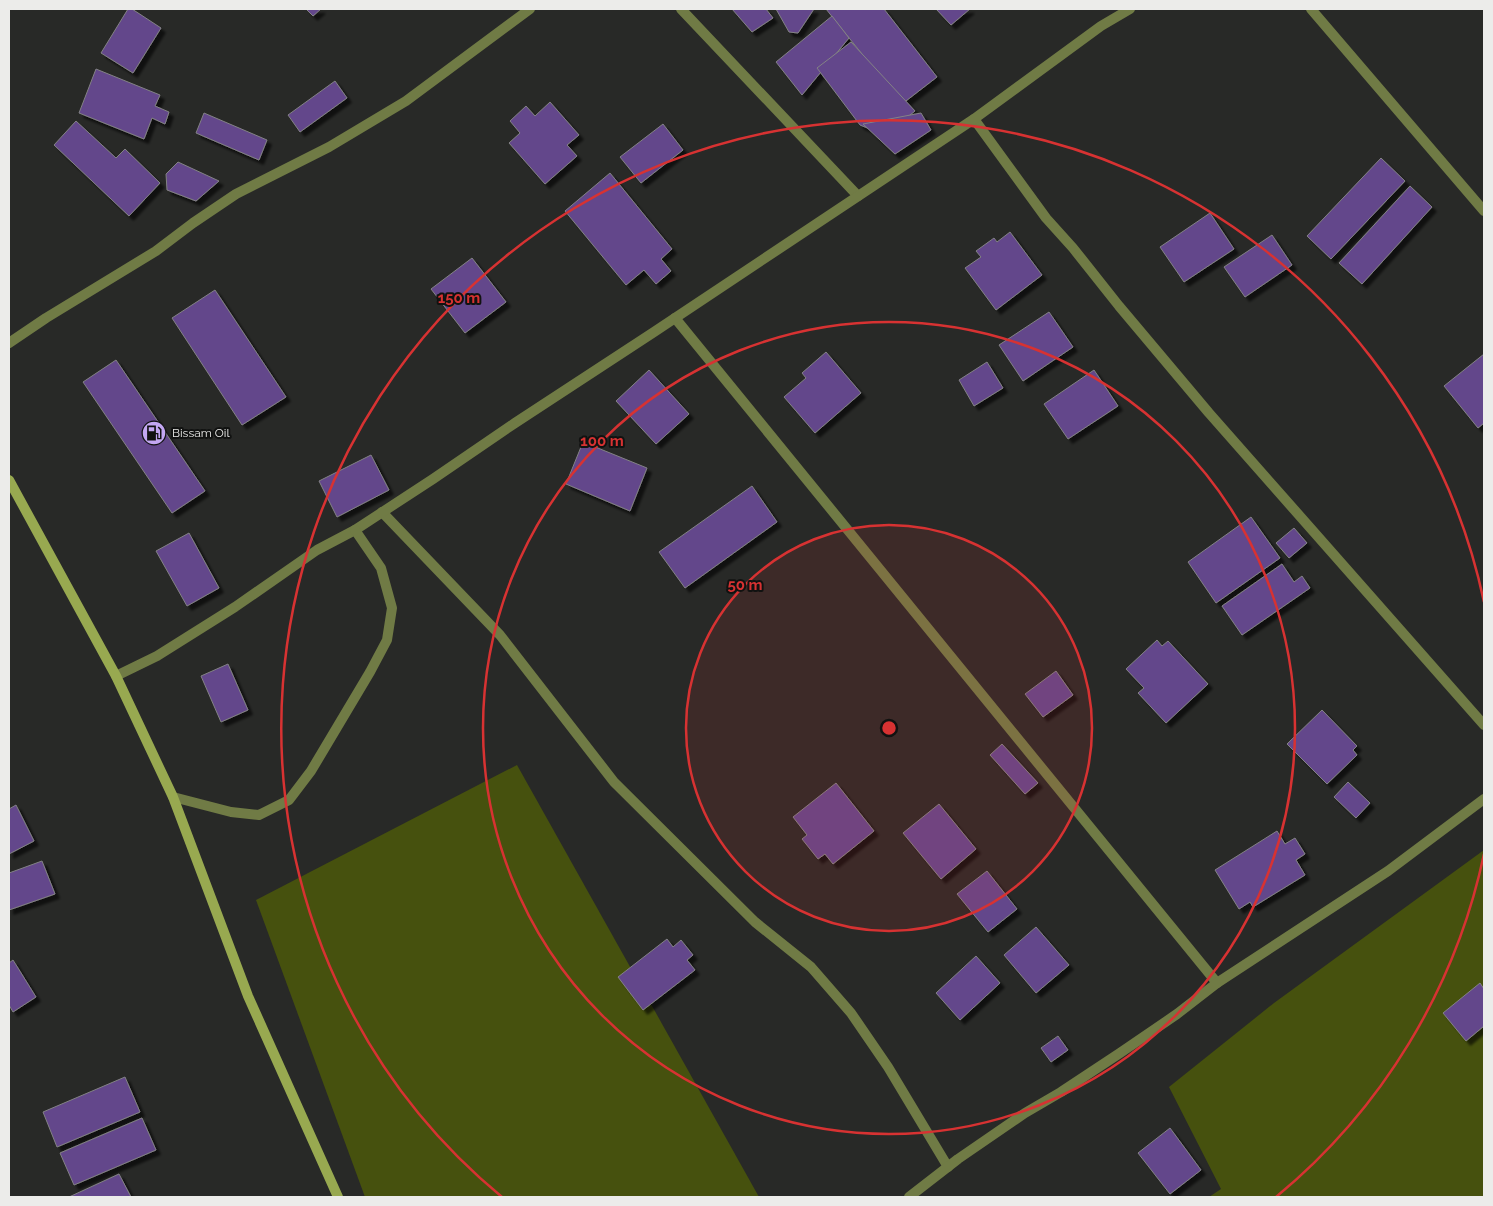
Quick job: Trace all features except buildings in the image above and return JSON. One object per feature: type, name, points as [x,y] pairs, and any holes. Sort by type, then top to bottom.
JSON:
[{"type":"main road","points":[[9,480],[116,676],[173,797],[248,996],[338,1197]]},
{"type":"street","points":[[9,343],[46,318],[156,251],[193,222],[236,194],[329,147],[406,101],[530,9]]},
{"type":"street","points":[[681,9],[858,196]]},
{"type":"street","points":[[116,676],[157,656],[235,607],[317,550],[355,530],[974,119],[1101,26],[1130,9]]},
{"type":"street","points":[[1311,9],[1484,211]]},
{"type":"street","points":[[974,119],[1046,218],[1209,413],[1484,725]]},
{"type":"street","points":[[675,318],[1217,983]]},
{"type":"street","points":[[382,512],[500,635],[614,782],[755,922],[811,967],[850,1013],[888,1067],[948,1167]]},
{"type":"street","points":[[173,797],[231,812],[258,814],[289,800],[311,771],[387,640],[392,608],[381,568],[355,530]]},
{"type":"street","points":[[909,1197],[1025,1113],[1120,1054],[1217,983],[1388,870],[1484,799]]},
{"type":"green space","points":[[517,765],[759,1197],[365,1197],[256,900]]},
{"type":"green space","points":[[1484,850],[1484,1197],[1209,1197],[1221,1189],[1169,1087],[1274,1003]]},
{"type":"place","name":"Bissam Oil","points":[[154,433]]}]
